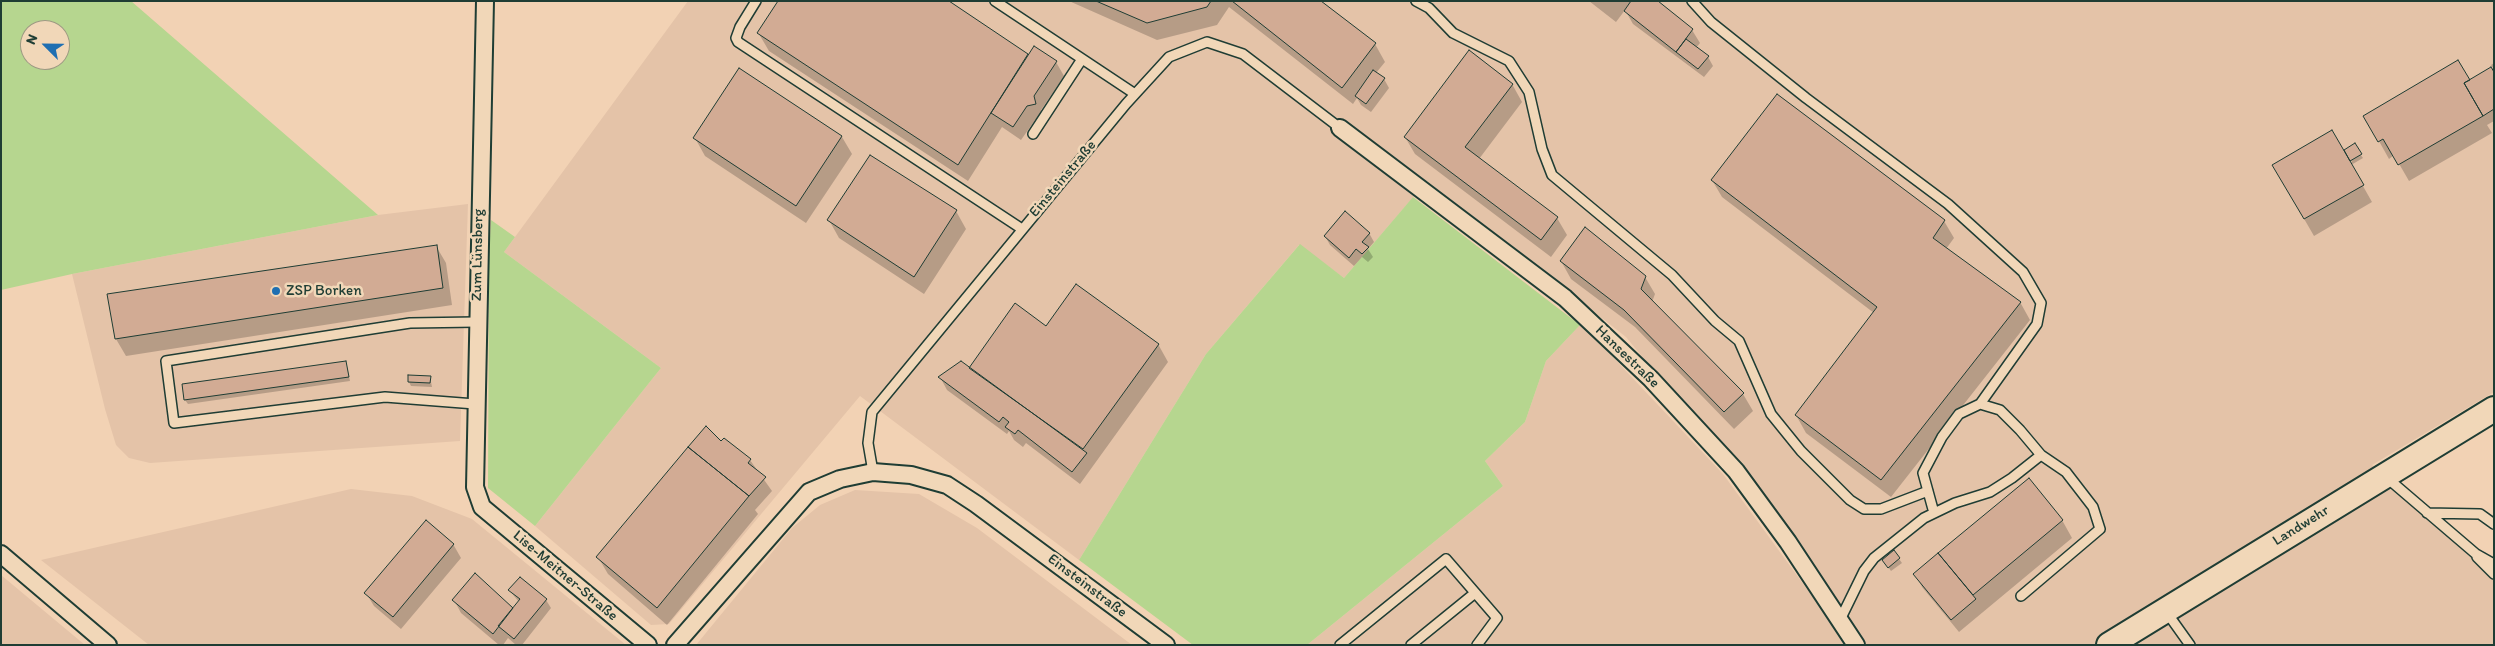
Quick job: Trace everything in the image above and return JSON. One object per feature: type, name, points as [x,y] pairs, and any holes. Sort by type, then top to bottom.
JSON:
[{"type":"main road","name":"Landwehr","points":[[2109,645],[2494,409]]},
{"type":"street","name":"Zum Lünsberg","points":[[482,507],[474,487],[484,1]]},
{"type":"street","name":"Hansestraße","points":[[1340,128],[1565,298],[1651,379],[1736,470],[1788,542],[1856,645]]},
{"type":"street","name":"Einsteinstraße","points":[[675,645],[809,492],[840,480],[872,472],[911,475],[947,485],[976,504],[1166,645]]},
{"type":"street","name":"Lise-Meitner-Straße","points":[[482,507],[648,645]]},
{"type":"street","points":[[1,554],[108,645]]},
{"type":"lane","points":[[756,1],[740,27],[736,38],[738,42],[1022,228]]},
{"type":"lane","points":[[995,1],[1135,94]]},
{"type":"lane","points":[[1416,1],[1429,8],[1453,33],[1509,61],[1529,92],[1542,149],[1552,175],[1672,275],[1715,321],[1739,342],[1771,414],[1801,451],[1850,500],[1864,509],[1881,509],[1928,491]]},
{"type":"lane","points":[[1692,1],[1711,22],[1806,98],[1948,204],[2022,272],[2040,304],[2037,324],[1980,404],[1959,414],[1942,436],[1923,473],[1934,513]]},
{"type":"lane","name":"Einsteinstraße","points":[[872,472],[868,443],[872,412],[1022,228],[1169,56],[1207,42],[1242,54],[1340,128]]},
{"type":"lane","points":[[1033,134],[1082,59]]},
{"type":"lane","points":[[475,404],[385,397],[174,423],[166,361],[410,323],[476,322]]},
{"type":"lane","points":[[1980,404],[2000,410],[2020,430],[2040,455],[2066,472],[2093,507],[2100,529],[2021,596]]},
{"type":"lane","points":[[1840,620],[1864,571],[1874,558],[1924,518],[1990,492],[2012,478],[2040,455]]},
{"type":"lane","points":[[2384,475],[2476,554],[2494,564]]},
{"type":"lane","points":[[2427,513],[2480,514],[2494,524]]},
{"type":"lane","points":[[2476,554],[2484,566],[2494,574]]},
{"type":"lane","points":[[1340,645],[1446,559],[1497,618],[1477,645]]},
{"type":"lane","points":[[1411,645],[1475,593]]},
{"type":"lane","points":[[2165,610],[2190,645]]},
{"type":"shaded area","points":[[688,1],[2494,1],[2494,392],[2372,465],[2494,569],[2494,645],[1866,645],[1725,458],[1626,337],[1427,181],[1344,278],[1299,245],[1206,354],[1079,560],[860,396],[669,624],[651,625],[535,526],[661,368],[504,252]]},
{"type":"shaded area","points":[[468,204],[460,441],[150,463],[129,458],[116,445],[105,409],[72,274],[378,215]]},
{"type":"shaded area","points":[[1580,325],[1609,353],[1723,474],[1831,622],[1845,645],[1307,645],[1503,486],[1485,461],[1525,422],[1546,361]]},
{"type":"shaded area","points":[[351,489],[412,496],[472,519],[626,645],[149,645],[41,560]]},
{"type":"shaded area","points":[[855,490],[919,494],[977,528],[1132,645],[696,645],[792,528],[820,505]]},
{"type":"shaded area","points":[[1,575],[85,645],[1,645]]},
{"type":"green space","points":[[1,1],[131,1],[378,215],[72,274],[1,290]]},
{"type":"green space","points":[[1413,197],[1580,325],[1546,361],[1525,422],[1485,461],[1503,486],[1307,645],[1193,645],[1079,560],[1206,354],[1300,244],[1344,278]]},
{"type":"green space","points":[[491,220],[515,237],[504,252],[661,368],[535,526],[488,488],[489,253]]},
{"type":"building","points":[[778,1],[949,1],[1028,54],[958,165],[757,33]]},
{"type":"building","points":[[1096,1],[1211,1],[1207,7],[1147,23]]},
{"type":"building","points":[[1232,1],[1321,1],[1376,43],[1342,88]]},
{"type":"building","points":[[1631,1],[1658,1],[1693,29],[1676,52],[1624,11]]},
{"type":"building","points":[[1686,39],[1709,56],[1698,69],[1676,52]]},
{"type":"building","points":[[1034,46],[1057,61],[1034,96],[1036,104],[1027,106],[1013,127],[991,113]]},
{"type":"building","points":[[1469,50],[1513,84],[1465,147],[1558,217],[1541,240],[1404,137]]},
{"type":"building","points":[[2458,60],[2470,80],[2464,83],[2483,116],[2398,165],[2383,139],[2378,142],[2363,116]]},
{"type":"building","points":[[2491,67],[2494,72],[2494,109],[2483,116],[2464,83]]},
{"type":"building","points":[[739,68],[842,136],[796,206],[693,138]]},
{"type":"building","points":[[1373,70],[1385,78],[1366,104],[1355,96]]},
{"type":"building","points":[[1777,94],[1945,220],[1933,238],[2021,302],[1881,480],[1795,415],[1877,307],[1711,180]]},
{"type":"building","points":[[2332,130],[2364,185],[2304,219],[2272,165]]},
{"type":"building","points":[[2355,143],[2362,154],[2350,161],[2344,150]]},
{"type":"building","points":[[870,155],[957,210],[914,277],[827,220]]},
{"type":"building","points":[[1345,211],[1370,233],[1362,242],[1369,247],[1362,254],[1356,249],[1349,258],[1324,236]]},
{"type":"building","points":[[1585,227],[1646,276],[1641,289],[1744,393],[1724,412],[1624,310],[1560,261]]},
{"type":"building","name":"ZSP Borken","points":[[437,245],[443,288],[115,339],[107,294]]},
{"type":"building","points":[[1076,284],[1159,344],[1083,449],[969,368],[1015,303],[1046,326]]},
{"type":"building","points":[[346,361],[349,377],[184,400],[182,384]]},
{"type":"building","points":[[961,361],[1087,453],[1072,472],[1018,430],[1015,434],[1005,427],[1009,422],[1003,417],[999,422],[938,377]]},
{"type":"building","points":[[408,375],[431,376],[430,383],[408,382]]},
{"type":"building","points":[[706,426],[721,441],[724,438],[751,459],[748,463],[766,477],[749,496],[688,447]]},
{"type":"building","points":[[688,447],[749,496],[657,608],[596,557]]},
{"type":"building","points":[[2029,478],[2063,520],[1973,595],[1938,553]]},
{"type":"building","points":[[426,520],[454,544],[393,617],[364,593]]},
{"type":"building","points":[[1894,550],[1900,558],[1888,568],[1882,560]]},
{"type":"building","points":[[1938,553],[1976,599],[1951,620],[1913,574]]},
{"type":"building","points":[[475,573],[513,608],[493,634],[452,600]]},
{"type":"building","points":[[520,577],[547,599],[514,639],[498,626],[520,599],[508,590]]},
{"type":"place","name":"ZSP Borken","points":[[276,291]]}]
